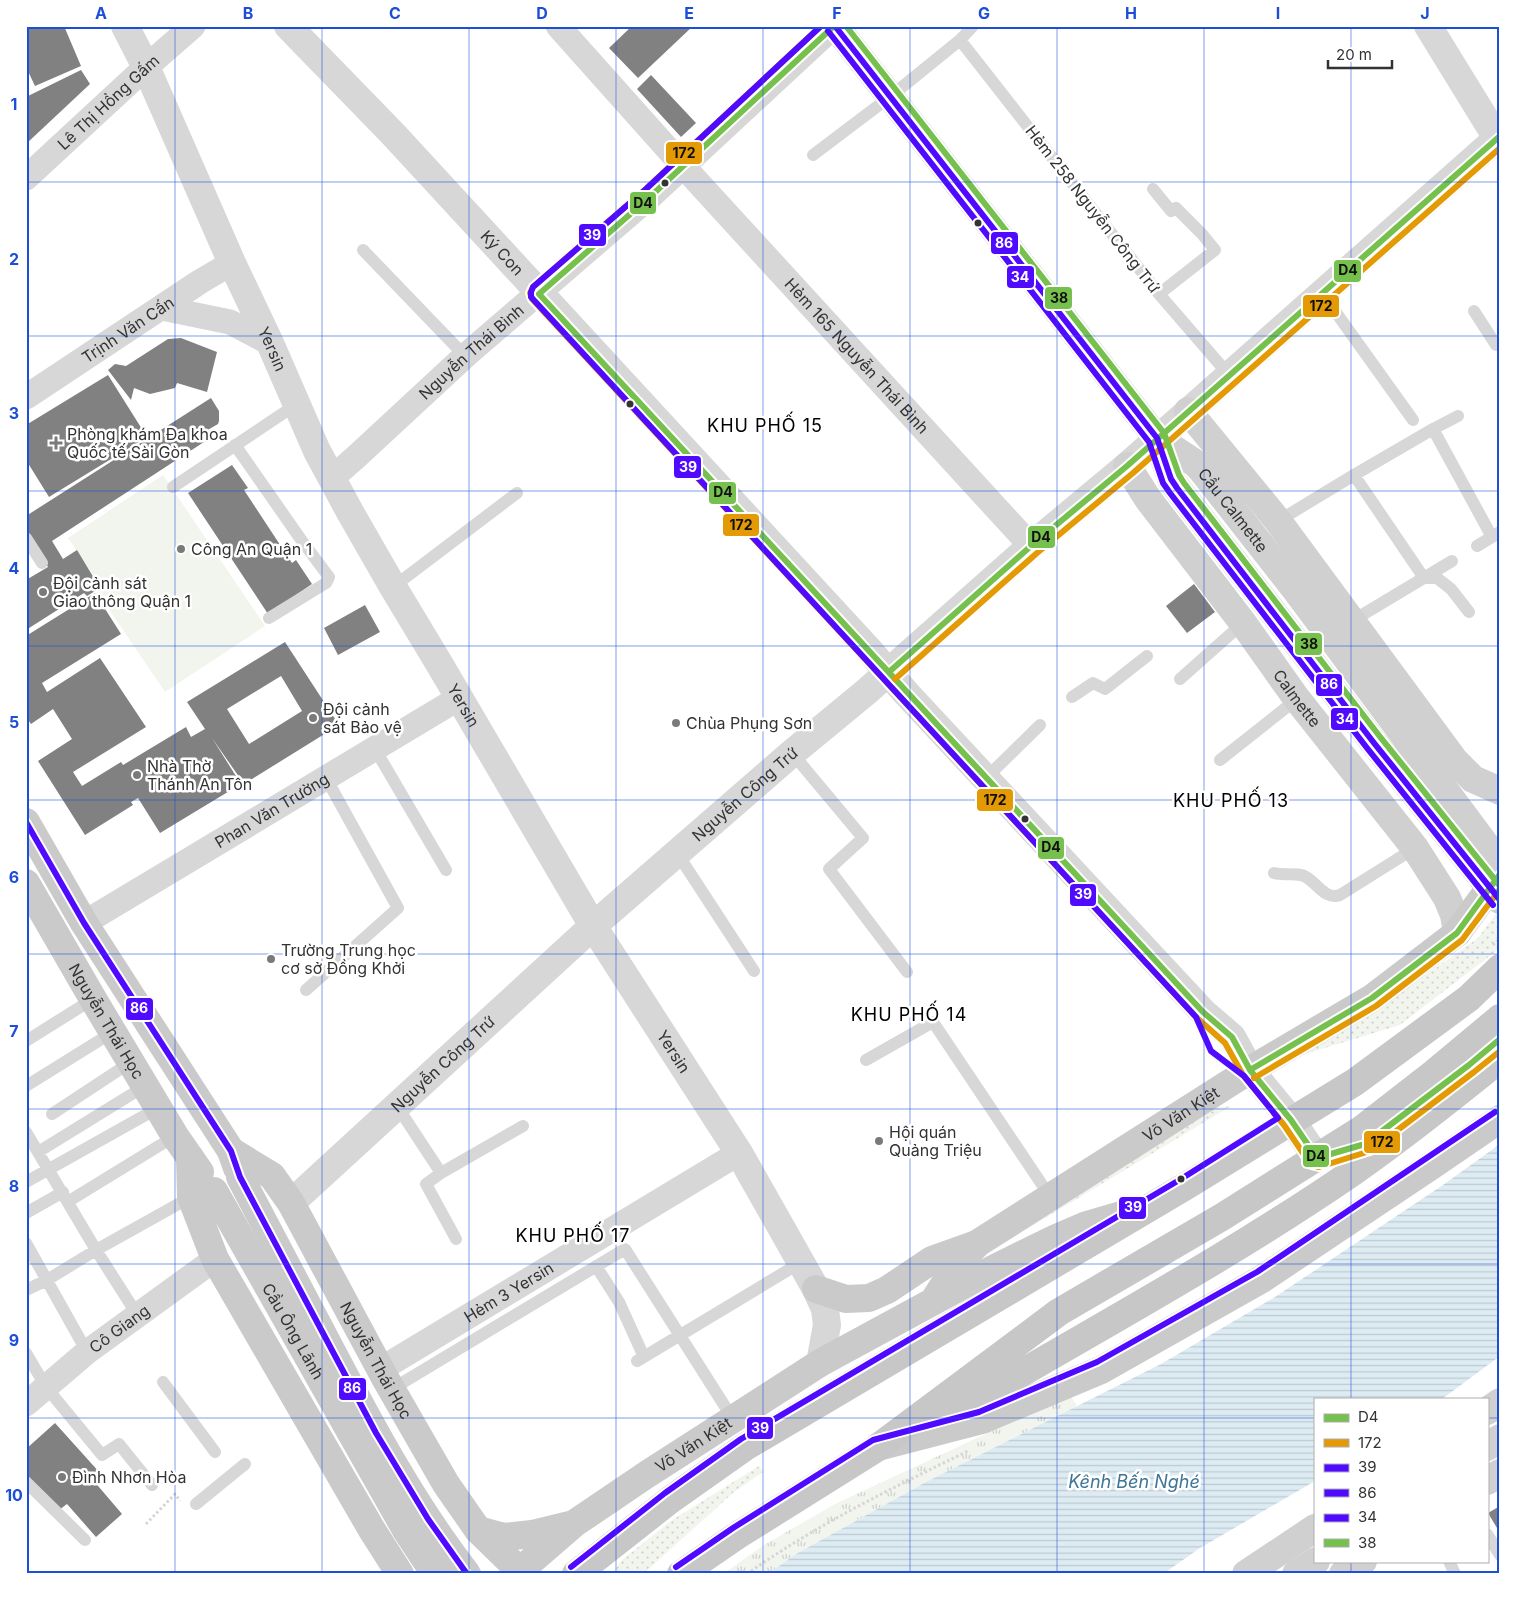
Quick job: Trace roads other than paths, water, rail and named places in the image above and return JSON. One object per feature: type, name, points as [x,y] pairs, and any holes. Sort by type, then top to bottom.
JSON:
[{"type":"highway","name":"Võ Văn Kiệt","points":[[576,1574],[670,1500],[745,1446],[1154,1205],[1355,1082],[1468,998],[1500,968]]},
{"type":"highway","points":[[681,1574],[746,1530],[877,1448],[1059,1312],[1222,1218],[1370,1123],[1500,1018]]},
{"type":"highway","points":[[1317,1158],[1365,1144],[1500,1039]]},
{"type":"highway","points":[[877,1448],[1013,1378],[1226,1254],[1353,1172],[1465,1088],[1500,1059]]},
{"type":"main road","points":[[834,26],[891,96],[1158,438]]},
{"type":"main road","points":[[1188,411],[1278,521],[1455,761],[1473,779],[1500,791]]},
{"type":"main road","name":"Cầu Calmette","points":[[1158,438],[1201,469],[1292,585],[1500,864]]},
{"type":"main road","name":"Cầu Calmette","points":[[1158,438],[1171,480],[1374,743],[1500,900]]},
{"type":"main road","name":"Calmette","points":[[1127,466],[1148,499],[1243,623],[1297,699],[1415,848],[1447,898],[1454,915],[1457,933]]},
{"type":"main road","points":[[1387,814],[1455,761]]},
{"type":"main road","name":"Nguyễn Thái Học","points":[[26,822],[84,924],[231,1151],[240,1177]]},
{"type":"main road","name":"Võ Văn Kiệt","points":[[934,1301],[958,1263],[978,1243],[1250,1070],[1372,998],[1457,933],[1500,874]]},
{"type":"main road","name":"Nguyễn Thái Học","points":[[26,883],[112,1032],[183,1147],[203,1194],[215,1259],[372,1530],[400,1574]]},
{"type":"main road","points":[[877,1448],[982,1420],[1101,1370],[1262,1279],[1500,1119]]},
{"type":"main road","name":"Nguyễn Thái Học","points":[[231,1151],[272,1176],[291,1203],[386,1379],[446,1484],[478,1530],[520,1573]]},
{"type":"main road","name":"Cầu Ông Lãnh","points":[[240,1177],[361,1407],[439,1538],[467,1574]]},
{"type":"main road","name":"Cầu Ông Lãnh","points":[[203,1194],[401,1522],[435,1574]]},
{"type":"main road","name":"Võ Văn Kiệt","points":[[520,1573],[575,1524],[646,1475],[820,1363],[993,1268],[1056,1238],[1084,1226],[1154,1205]]},
{"type":"main road","points":[[816,1290],[846,1299],[869,1298],[887,1290],[932,1260],[978,1243]]},
{"type":"main road","points":[[1488,1410],[1500,1402]]},
{"type":"main road","points":[[1488,1446],[1500,1438]]},
{"type":"main road","points":[[1488,1480],[1500,1473]]},
{"type":"main road","points":[[372,1530],[446,1484]]},
{"type":"main road","points":[[478,1530],[504,1537],[532,1534],[575,1524]]},
{"type":"main road","points":[[1250,1571],[1314,1529]]},
{"type":"main road","points":[[1296,1574],[1314,1562]]},
{"type":"street","name":"Yersin","points":[[125,26],[146,67],[317,451],[393,587],[593,926],[739,1152],[816,1290],[825,1309],[827,1324],[820,1363]]},
{"type":"street","name":"Lê Thị Hồng Gấm","points":[[26,178],[193,26]]},
{"type":"street","name":"Ký Con","points":[[288,26],[393,134],[1203,1012],[1218,1046],[1250,1070],[1291,1120],[1317,1158]]},
{"type":"street","name":"Hẻm 165 Nguyễn Thái Bình","points":[[558,26],[683,166],[1031,546]]},
{"type":"street","name":"Nguyễn Thái Bình","points":[[332,478],[465,356],[539,294],[683,166],[834,26]]},
{"type":"street","points":[[1428,26],[1499,139]]},
{"type":"street","name":"Nguyễn Công Trứ","points":[[291,1203],[593,926],[1031,546],[1127,466],[1499,139]]},
{"type":"street","name":"Trịnh Văn Cấn","points":[[26,397],[201,281],[232,263]]},
{"type":"street","points":[[162,308],[230,322],[270,343]]},
{"type":"street","name":"Phan Văn Trường","points":[[84,924],[459,698]]},
{"type":"street","name":"Hẻm 3 Yersin","points":[[386,1379],[739,1152]]},
{"type":"street","name":"Cô Giang","points":[[26,1404],[87,1352],[215,1259]]},
{"type":"lane","points":[[814,155],[891,96],[960,40],[973,26]]},
{"type":"lane","name":"Hẻm 258 Nguyễn Công Trứ","points":[[960,40],[1159,294],[1229,375]]},
{"type":"lane","points":[[1153,189],[1171,211],[1176,208],[1215,250],[1159,294]]},
{"type":"lane","points":[[363,250],[465,356]]},
{"type":"lane","points":[[1322,293],[1414,420]]},
{"type":"lane","points":[[1474,311],[1496,345],[1500,342]]},
{"type":"lane","points":[[172,487],[297,404]]},
{"type":"lane","points":[[1278,521],[1354,474],[1458,416]]},
{"type":"lane","points":[[1434,430],[1496,534],[1477,546]]},
{"type":"lane","points":[[235,445],[329,577],[326,583],[269,618]]},
{"type":"lane","points":[[1354,474],[1424,578]]},
{"type":"lane","points":[[393,587],[517,493]]},
{"type":"lane","points":[[26,538],[42,563]]},
{"type":"lane","points":[[1352,621],[1452,561]]},
{"type":"lane","points":[[1424,578],[1437,578],[1451,589],[1469,612]]},
{"type":"lane","points":[[1180,679],[1243,623]]},
{"type":"lane","points":[[1072,697],[1093,683],[1105,689],[1147,656]]},
{"type":"lane","points":[[1220,760],[1297,699]]},
{"type":"lane","points":[[986,778],[1040,725]]},
{"type":"lane","points":[[375,749],[446,870]]},
{"type":"lane","points":[[792,752],[863,838],[829,869],[907,972]]},
{"type":"lane","points":[[306,990],[398,908],[326,778]]},
{"type":"lane","points":[[1274,873],[1284,876],[1298,874],[1306,877],[1328,896],[1334,897],[1415,848]]},
{"type":"lane","points":[[678,853],[754,971]]},
{"type":"lane","points":[[26,1041],[93,999]]},
{"type":"lane","points":[[866,1060],[933,1022],[1050,1198]]},
{"type":"lane","points":[[26,1086],[112,1032]]},
{"type":"lane","points":[[52,1114],[131,1062]]},
{"type":"lane","points":[[38,1152],[152,1097]]},
{"type":"lane","points":[[26,1182],[49,1170],[152,1097]]},
{"type":"lane","points":[[397,1106],[441,1173]]},
{"type":"lane","points":[[456,1239],[426,1184],[441,1173],[523,1126]]},
{"type":"lane","points":[[26,1132],[96,1250],[138,1316]]},
{"type":"lane","points":[[26,1213],[183,1147]]},
{"type":"lane","points":[[26,1290],[47,1280],[96,1250],[203,1194]]},
{"type":"lane","points":[[26,1243],[87,1352]]},
{"type":"lane","points":[[386,1379],[625,1249],[733,1419]]},
{"type":"lane","points":[[596,1266],[619,1302],[640,1359],[800,1263]]},
{"type":"lane","points":[[26,1353],[46,1387],[102,1455],[119,1444],[152,1485]]},
{"type":"lane","points":[[163,1382],[215,1452]]},
{"type":"lane","points":[[196,1504],[246,1464]]},
{"type":"lane","points":[[26,1482],[85,1540]]},
{"type":"lane","points":[[1488,1536],[1500,1555]]},
{"type":"lane","points":[[1449,1562],[1455,1574]]},
{"type":"water","name":"Kênh Bến Nghé","points":[[1500,1144],[1500,1356],[1443,1398],[1314,1398],[1314,1482],[1200,1548],[1163,1574],[768,1574],[796,1554],[926,1482],[1161,1364],[1275,1297],[1443,1185]]},
{"type":"place","name":"Phòng khám Đa khoa Quốc tế Sài Gòn","points":[[56,443]]},
{"type":"place","name":"Công An Quận 1","points":[[181,549]]},
{"type":"place","name":"Đội cảnh sát Giao thông Quận 1","points":[[43,592]]},
{"type":"place","name":"Đội cảnh sát Bảo vệ","points":[[313,718]]},
{"type":"place","name":"Chùa Phụng Sơn","points":[[676,723]]},
{"type":"place","name":"Nhà Thờ Thánh An Tôn","points":[[137,775]]},
{"type":"place","name":"Trường Trung học cơ sở Đồng Khởi","points":[[271,959]]},
{"type":"place","name":"Hội quán Quảng Triệu","points":[[879,1141]]},
{"type":"place","name":"Đình Nhơn Hòa","points":[[62,1477]]},
{"type":"district","name":"KHU PHỐ 15","points":[[765,425]]},
{"type":"district","name":"KHU PHỐ 13","points":[[1231,800]]},
{"type":"district","name":"KHU PHỐ 14","points":[[909,1014]]},
{"type":"district","name":"KHU PHỐ 17","points":[[573,1235]]}]
